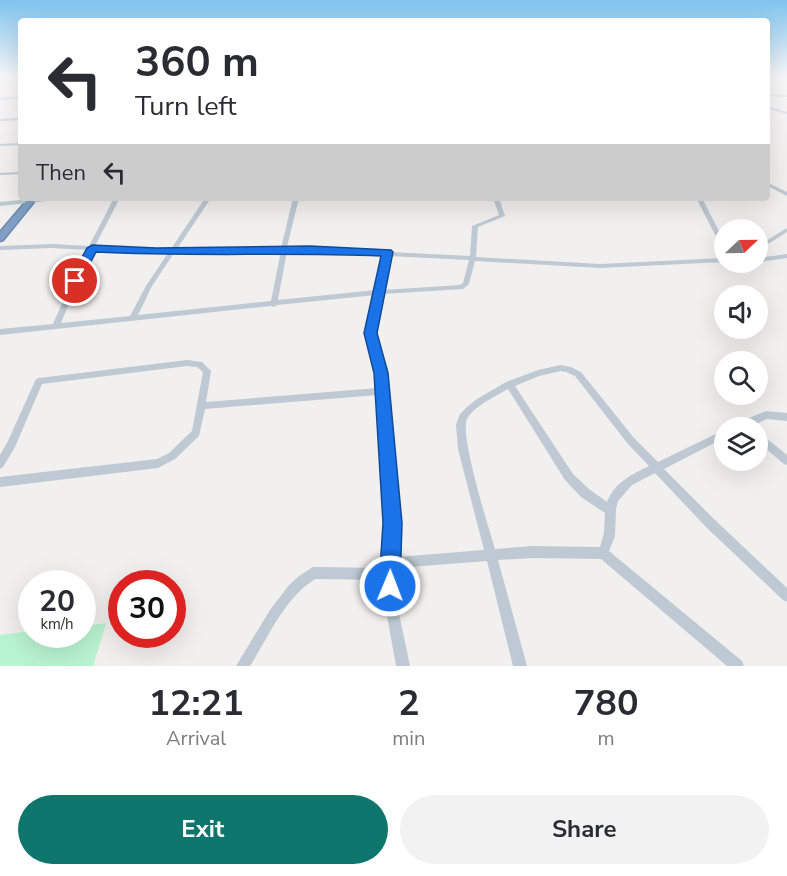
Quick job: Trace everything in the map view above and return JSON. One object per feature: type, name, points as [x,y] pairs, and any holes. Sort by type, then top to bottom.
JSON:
[{"type":"highway","points":[[0,238],[30,201]]},
{"type":"street","points":[[770,108],[787,113]]},
{"type":"street","points":[[0,120],[18,119]]},
{"type":"street","points":[[0,145],[18,144]]},
{"type":"street","points":[[0,174],[18,173]]},
{"type":"street","points":[[770,185],[787,194]]},
{"type":"street","points":[[770,191],[781,191]]},
{"type":"street","points":[[0,204],[19,201]]},
{"type":"street","points":[[57,326],[116,201]]},
{"type":"street","points":[[132,319],[149,286],[206,201]]},
{"type":"street","points":[[274,305],[295,201]]},
{"type":"street","points":[[0,332],[274,305],[380,292],[461,287],[466,284],[473,258],[475,226],[502,216],[497,201]]},
{"type":"street","points":[[701,201],[714,227]]},
{"type":"street","points":[[768,242],[787,230]]},
{"type":"street","points":[[0,248],[51,246],[173,251],[284,249],[387,252],[600,266],[714,260]]},
{"type":"street","points":[[387,252],[371,333],[381,373],[393,523],[389,568],[390,599],[403,666]]},
{"type":"street","points":[[768,259],[787,256]]},
{"type":"street","points":[[776,259],[787,264]]},
{"type":"street","points":[[0,464],[12,444],[39,381],[116,371],[199,364],[207,371],[196,433],[172,456],[158,463],[0,482]]},
{"type":"street","points":[[519,666],[489,555],[460,428],[463,418],[471,408],[509,384],[529,375],[558,368],[568,369],[578,374],[631,441],[717,530],[787,596]]},
{"type":"street","points":[[509,384],[569,477],[585,493],[610,510]]},
{"type":"street","points":[[201,406],[382,391]]},
{"type":"street","points":[[762,417],[766,415],[787,417]]},
{"type":"street","points":[[603,553],[611,532],[610,510],[614,495],[618,490],[628,482],[714,439]]},
{"type":"street","points":[[768,445],[787,461]]},
{"type":"street","points":[[243,666],[292,589],[313,573],[389,568],[532,552],[603,553],[737,666]]},
{"type":"green space","points":[[106,623],[93,666],[0,666],[0,635],[18,633],[18,648],[96,648],[96,624]]},
{"type":"route","points":[[75,281],[92,248],[156,251],[310,249],[387,252],[371,337],[381,373],[393,523],[390,586]]}]
